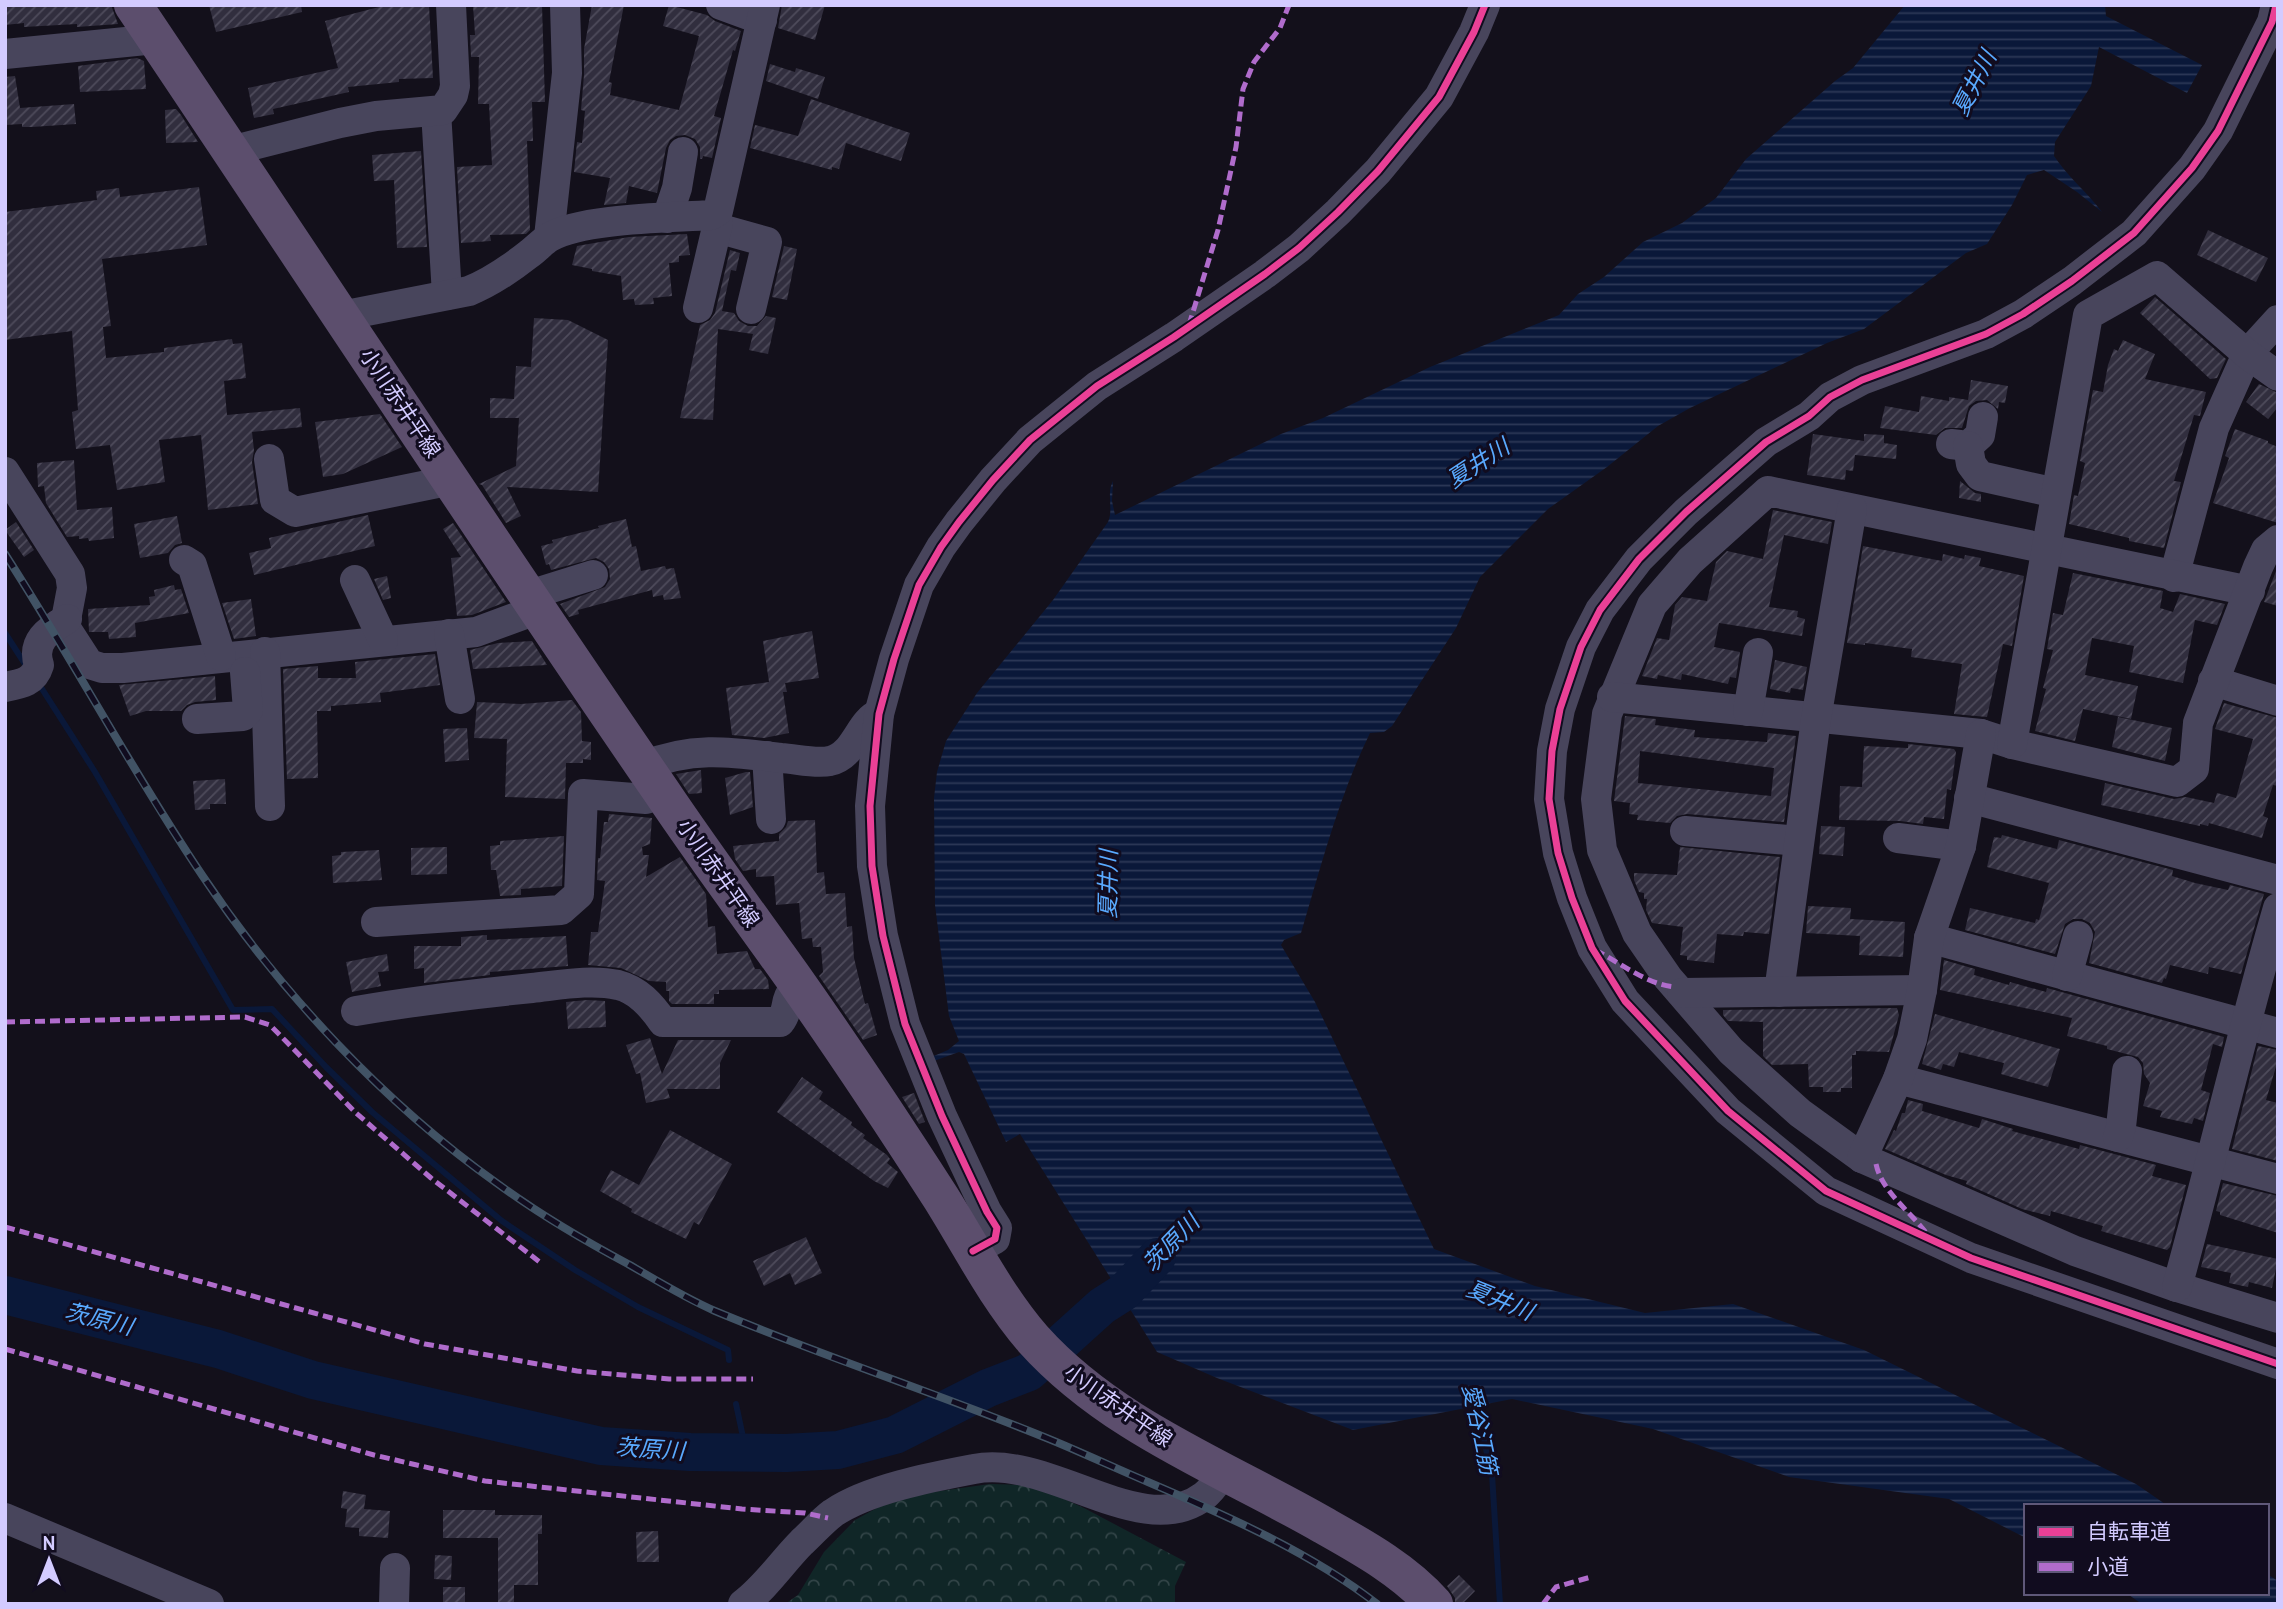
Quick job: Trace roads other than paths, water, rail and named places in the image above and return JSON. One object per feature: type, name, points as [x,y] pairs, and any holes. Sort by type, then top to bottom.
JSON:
[{"type":"main road","name":"小川赤井平線","points":[[133,5],[653,780],[798,985],[941,1199],[1008,1308],[1071,1378],[1116,1410],[1161,1439],[1368,1550],[1402,1575],[1434,1604]]},
{"type":"street","points":[[230,151],[376,116],[436,111],[447,106],[455,86],[451,5]]},
{"type":"street","points":[[549,237],[567,74],[565,5]]},
{"type":"street","points":[[698,308],[714,222],[722,202],[764,13],[721,5]]},
{"type":"street","points":[[977,1259],[995,1239],[997,1228],[942,1115],[912,1043],[892,978],[872,866],[870,806],[879,714],[919,585],[941,548],[993,480],[1030,440],[1097,386],[1265,274],[1299,248],[1338,212],[1378,171],[1439,97],[1474,32],[1485,5]]},
{"type":"street","points":[[2276,5],[2272,22],[2218,131],[2192,168],[2134,233],[2072,281],[1998,328],[1923,359],[1862,380],[1830,397],[1810,416],[1766,442],[1686,512],[1639,559],[1600,611],[1581,647],[1560,709],[1552,751],[1549,799],[1558,853],[1572,898],[1592,948],[1625,1001],[1728,1111],[1826,1191],[1971,1258],[2278,1364]]},
{"type":"street","points":[[5,54],[156,39]]},
{"type":"street","points":[[436,111],[447,295]]},
{"type":"street","points":[[667,218],[677,188],[683,152]]},
{"type":"street","points":[[341,316],[469,291],[486,284],[513,266],[549,237],[571,229],[600,223],[667,218],[714,222],[767,242],[751,309]]},
{"type":"street","points":[[2012,744],[2088,315],[2157,276],[2247,354],[2278,376]]},
{"type":"street","points":[[2175,577],[2214,428],[2247,354],[2278,320]]},
{"type":"street","points":[[1983,417],[1980,435],[1960,445],[1980,476],[2056,493]]},
{"type":"street","points":[[269,459],[275,500],[295,512],[452,480]]},
{"type":"street","points":[[5,472],[66,566],[72,588],[66,630],[89,664],[95,667],[122,668],[489,628],[534,602],[593,575]]},
{"type":"street","points":[[2250,591],[1768,491],[1690,561],[1653,605],[1607,713],[1596,799],[1602,850],[1637,933],[1668,978],[1705,1024],[1739,1059],[1808,1119],[1862,1158],[2075,1251],[2177,1287],[2278,1318]]},
{"type":"street","points":[[1779,992],[1816,719],[1852,509]]},
{"type":"street","points":[[1612,697],[1981,734],[2012,744],[2177,782],[2194,769],[2198,723],[2213,681],[2266,550],[2278,540]]},
{"type":"street","points":[[184,560],[192,565],[243,654],[270,806]]},
{"type":"street","points":[[355,580],[383,640]]},
{"type":"street","points":[[23,681],[40,666],[37,646],[41,638],[66,619]]},
{"type":"street","points":[[449,634],[460,699]]},
{"type":"street","points":[[1748,711],[1758,653]]},
{"type":"street","points":[[197,719],[243,716],[247,710],[243,654]]},
{"type":"street","points":[[2213,681],[2278,701]]},
{"type":"street","points":[[376,922],[561,910],[579,894],[583,794],[646,799],[665,757],[695,752],[711,751],[813,761],[834,760],[847,751],[872,717],[879,714]]},
{"type":"street","points":[[1862,1158],[1898,1079],[1912,1039],[1929,938],[1961,846],[1981,734]]},
{"type":"street","points":[[767,756],[771,819]]},
{"type":"street","points":[[1969,798],[2278,880]]},
{"type":"street","points":[[1685,831],[1799,841]]},
{"type":"street","points":[[1898,838],[1961,846]]},
{"type":"street","points":[[2177,1287],[2212,1161],[2244,1024],[2278,908]]},
{"type":"street","points":[[2067,976],[2078,936]]},
{"type":"street","points":[[1929,938],[2278,1033]]},
{"type":"street","points":[[356,1011],[433,998],[592,983],[619,985],[638,994],[663,1021],[780,1022],[784,1018],[788,995],[798,985]]},
{"type":"street","points":[[1682,993],[1922,990]]},
{"type":"street","points":[[2118,1137],[2122,1127],[2127,1071]]},
{"type":"street","points":[[1898,1079],[2278,1179]]},
{"type":"street","points":[[743,1604],[833,1513],[870,1493],[979,1468],[1002,1467],[1039,1473],[1126,1505],[1157,1511],[1181,1507],[1202,1497],[1224,1472]]},
{"type":"street","points":[[5,1518],[209,1604]]},
{"type":"street","points":[[394,1604],[395,1568]]},
{"type":"water","name":"夏井川","points":[[1905,5],[2105,5],[2106,16],[2202,65],[2187,93],[2099,47],[2091,86],[2055,142],[2054,156],[2102,212],[2044,170],[2027,175],[1987,244],[1966,253],[1864,329],[1827,343],[1658,426],[1548,509],[1480,577],[1456,628],[1392,726],[1384,732],[1370,733],[1340,806],[1301,933],[1284,940],[1281,945],[1315,1002],[1434,1249],[1535,1286],[1645,1313],[1733,1304],[1864,1350],[2136,1484],[2165,1504],[2024,1504],[2024,1537],[1949,1499],[1789,1477],[1653,1429],[1512,1399],[1353,1430],[1157,1352],[1020,1134],[1006,1142],[964,1054],[959,1052],[931,1062],[929,1058],[948,1050],[959,1041],[949,1016],[935,905],[934,798],[937,772],[946,741],[977,693],[1053,600],[1108,522],[1113,481],[1112,501],[1115,515],[1281,434],[1323,418],[1430,367],[1559,315],[1578,294],[1604,277],[1643,242],[1682,223],[1716,198],[1746,159],[1853,68]]},
{"type":"water","points":[[2269,1575],[2278,1581],[2278,1604],[2142,1604],[2129,1595],[2269,1595]]},
{"type":"waterway","points":[[5,633],[25,664]]},
{"type":"waterway","points":[[37,681],[95,772],[233,1010],[272,1009],[372,1112],[502,1221],[575,1270],[638,1307],[728,1350],[729,1360]]},
{"type":"waterway","name":"茨原川","points":[[5,1295],[218,1349],[313,1380],[601,1446],[690,1452],[786,1453],[838,1450],[895,1435],[988,1388],[1029,1372],[1102,1306],[1124,1292],[1157,1257]]},
{"type":"waterway","name":"愛谷江筋","points":[[1474,1399],[1492,1474],[1500,1604]]},
{"type":"waterway","points":[[736,1404],[743,1437],[786,1453]]},
{"type":"railway","points":[[5,554],[151,796],[232,919],[336,1043],[415,1118],[456,1152],[562,1226],[704,1306],[1049,1439],[1207,1508],[1295,1551],[1377,1604]]}]
